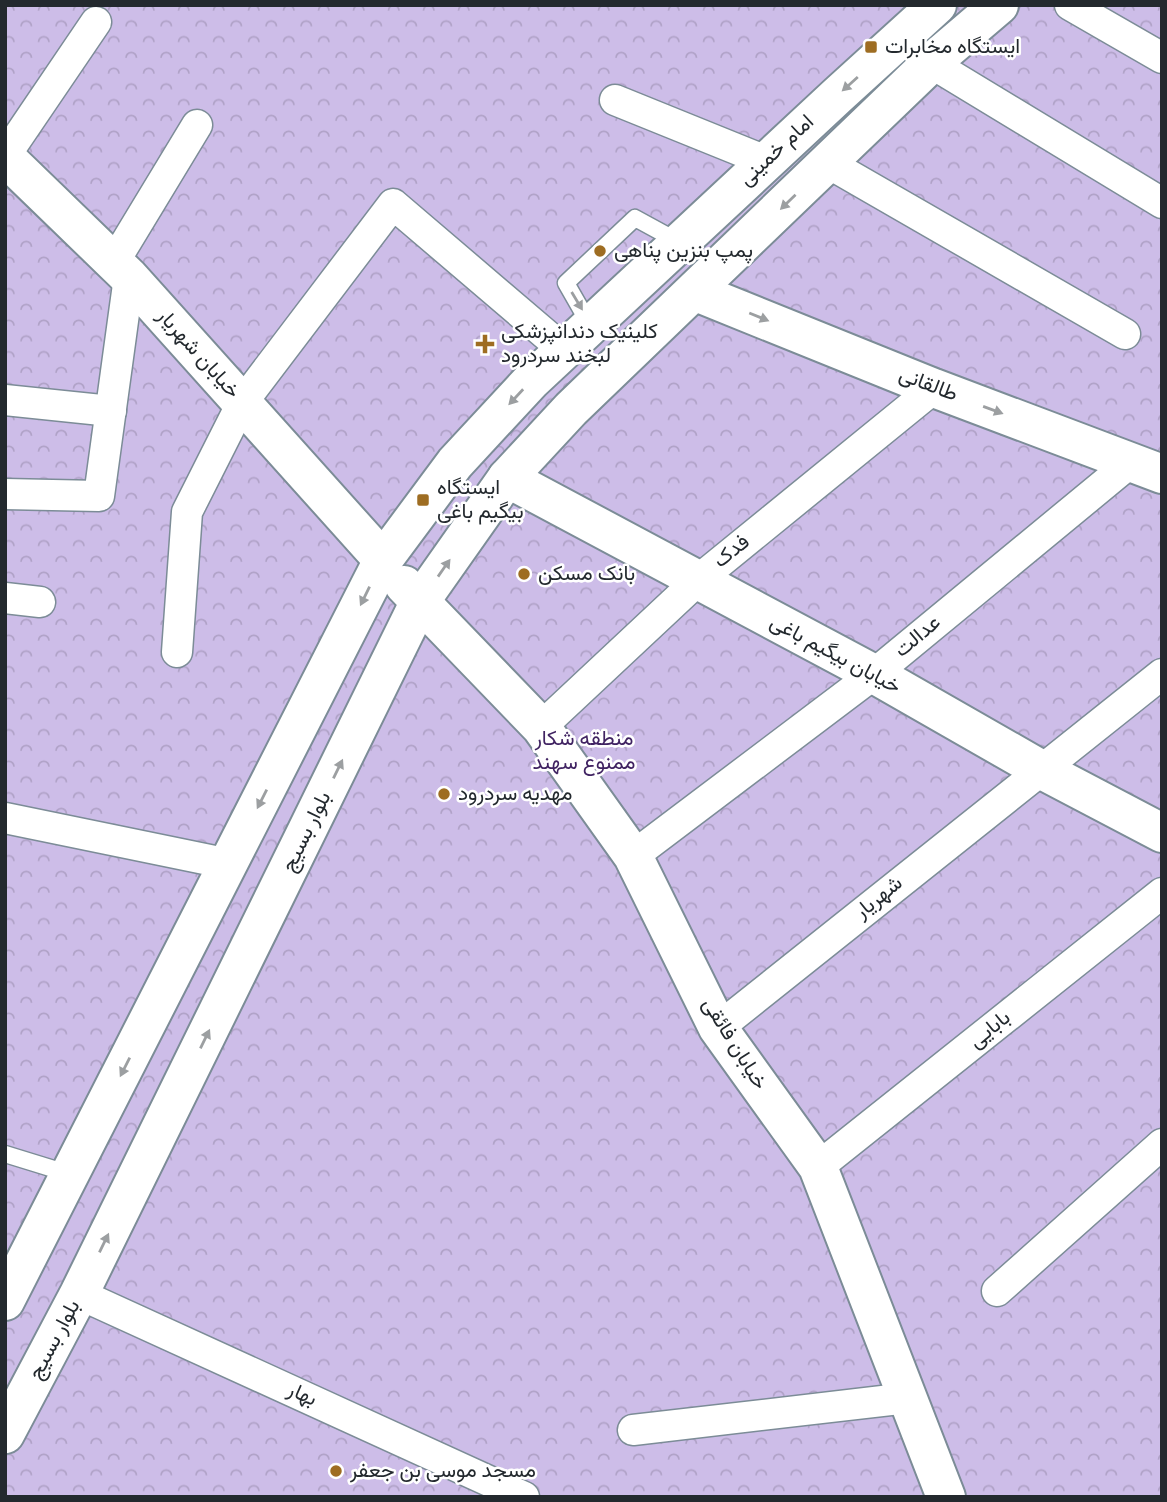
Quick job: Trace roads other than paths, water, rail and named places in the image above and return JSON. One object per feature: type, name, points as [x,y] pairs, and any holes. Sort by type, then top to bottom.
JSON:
[{"type":"main road","name":"امام خمینی","points":[[628,290],[937,5]]},
{"type":"main road","name":"امام خمینی","points":[[692,294],[931,63],[999,5]]},
{"type":"main road","name":"خیابان شهریار","points":[[5,156],[122,270],[419,603]]},
{"type":"main road","points":[[679,242],[696,237],[711,242],[717,254],[692,294]]},
{"type":"main road","points":[[5,1301],[383,561],[455,463],[531,381],[628,290]]},
{"type":"main road","name":"طالقانی","points":[[628,290],[639,311],[647,316],[692,294],[1146,468]]},
{"type":"main road","name":"بلوار بسیج","points":[[5,1434],[79,1294],[419,603],[507,478],[571,409],[692,294]]},
{"type":"main road","name":"خیابان بیگیم باغی","points":[[507,478],[874,674],[1041,769],[1162,832]]},
{"type":"main road","name":"خیابان فائقی","points":[[419,603],[541,727],[633,856],[718,1028],[818,1167],[946,1497]]},
{"type":"street","points":[[1070,5],[1162,58]]},
{"type":"street","points":[[5,156],[96,22]]},
{"type":"street","points":[[931,63],[1162,203]]},
{"type":"street","points":[[615,100],[766,161]]},
{"type":"street","points":[[5,494],[99,496],[111,411],[122,270],[197,125]]},
{"type":"street","points":[[828,163],[1125,334]]},
{"type":"street","points":[[177,652],[187,512],[242,403],[393,204],[577,337]]},
{"type":"street","name":"فدک","points":[[541,727],[696,581],[933,388]]},
{"type":"street","points":[[5,400],[111,411]]},
{"type":"street","name":"عدالت","points":[[633,856],[1146,468]]},
{"type":"street","points":[[5,598],[40,602]]},
{"type":"street","name":"شهریار","points":[[718,1028],[1162,674]]},
{"type":"street","points":[[5,818],[229,864]]},
{"type":"street","name":"بابایی","points":[[818,1167],[1162,893]]},
{"type":"street","points":[[998,1290],[1162,1144]]},
{"type":"street","name":"بهار","points":[[79,1294],[524,1497]]},
{"type":"street","points":[[633,1430],[908,1398]]},
{"type":"lane","points":[[577,337],[566,283],[635,218],[679,242]]},
{"type":"lane","points":[[5,1154],[70,1174]]},
{"type":"place","name":"ایستگاه مخابرات","points":[[871,47]]},
{"type":"place","name":"پمپ بنزین پناهی","points":[[600,251]]},
{"type":"place","name":"کلینیک دندانپزشکی لبخند سردرود","points":[[485,344]]},
{"type":"place","name":"ایستگاه بیگیم باغی","points":[[423,500]]},
{"type":"place","name":"بانک مسکن","points":[[524,574]]},
{"type":"place","name":"مهدیه سردرود","points":[[444,794]]},
{"type":"place","name":"مسجد موسی بن جعفر","points":[[336,1471]]},
{"type":"park label","name":"منطقه شکار ممنوع سهند","points":[[584,751]]}]
